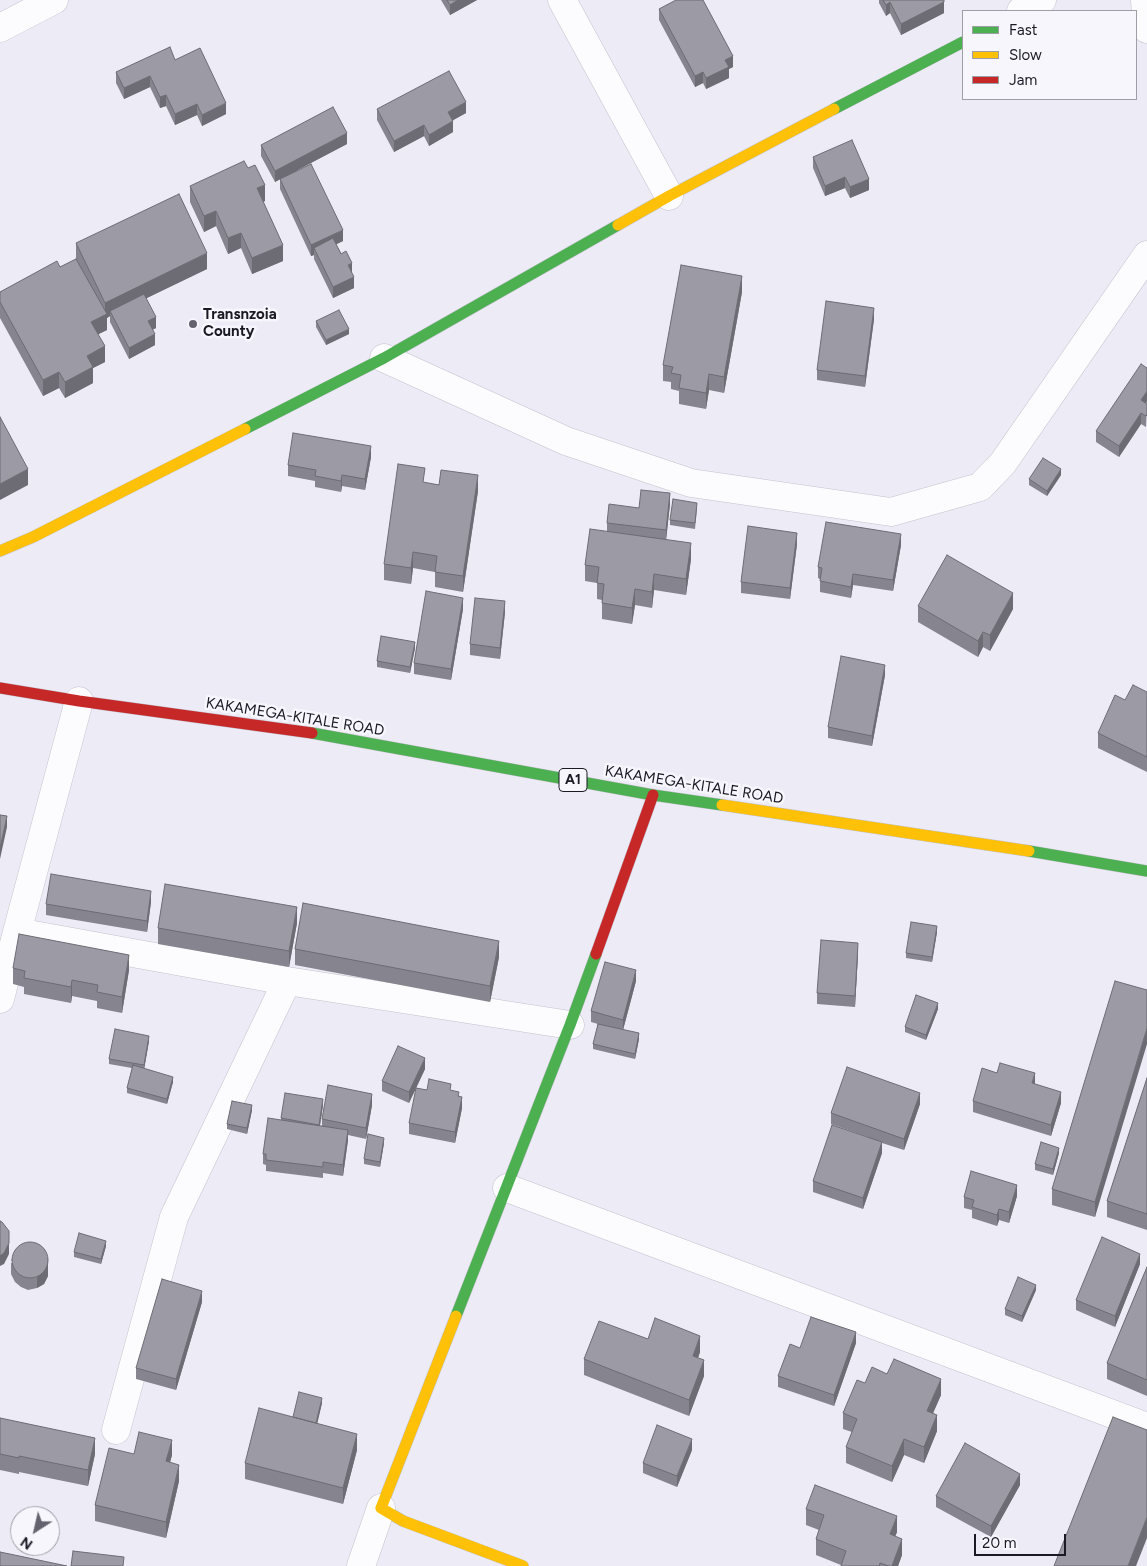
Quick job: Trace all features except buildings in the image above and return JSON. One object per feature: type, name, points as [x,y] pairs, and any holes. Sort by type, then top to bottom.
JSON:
[{"type":"main road","points":[[0,551],[34,536],[384,358],[669,196],[962,43]]},
{"type":"main road","name":"KAKAMEGA-KITALE ROAD","points":[[0,688],[79,701],[318,734],[653,795],[1028,851],[1147,871]]},
{"type":"main road","points":[[523,1566],[403,1521],[381,1508],[570,1024],[653,795]]},
{"type":"street","points":[[0,28],[54,0]]},
{"type":"street","points":[[562,0],[669,196]]},
{"type":"street","points":[[1023,10],[1042,0]]},
{"type":"street","points":[[1146,0],[1147,29]]},
{"type":"street","points":[[384,358],[566,441],[691,483],[891,512],[980,487],[986,481],[1003,463],[1147,254]]},
{"type":"street","points":[[0,999],[79,701]]},
{"type":"street","points":[[17,932],[287,981],[570,1024]]},
{"type":"street","points":[[116,1430],[174,1217],[287,981]]},
{"type":"street","points":[[507,1188],[1147,1427]]},
{"type":"street","points":[[361,1566],[381,1508]]},
{"type":"traffic: fast","points":[[834,109],[962,43]]},
{"type":"traffic: fast","points":[[245,429],[384,358],[618,225]]},
{"type":"traffic: fast","points":[[312,733],[653,795],[722,805]]},
{"type":"traffic: fast","points":[[1029,851],[1147,871]]},
{"type":"traffic: fast","points":[[456,1316],[596,954]]},
{"type":"traffic: slow","points":[[618,225],[834,109]]},
{"type":"traffic: slow","points":[[0,551],[33,537],[245,429]]},
{"type":"traffic: slow","points":[[722,805],[1029,851]]},
{"type":"traffic: slow","points":[[456,1316],[381,1508],[403,1521],[523,1566]]},
{"type":"traffic: jam","points":[[0,688],[79,701],[312,733]]},
{"type":"traffic: jam","points":[[596,954],[653,795]]},
{"type":"place","name":"Transnzoia County","points":[[193,324]]}]
